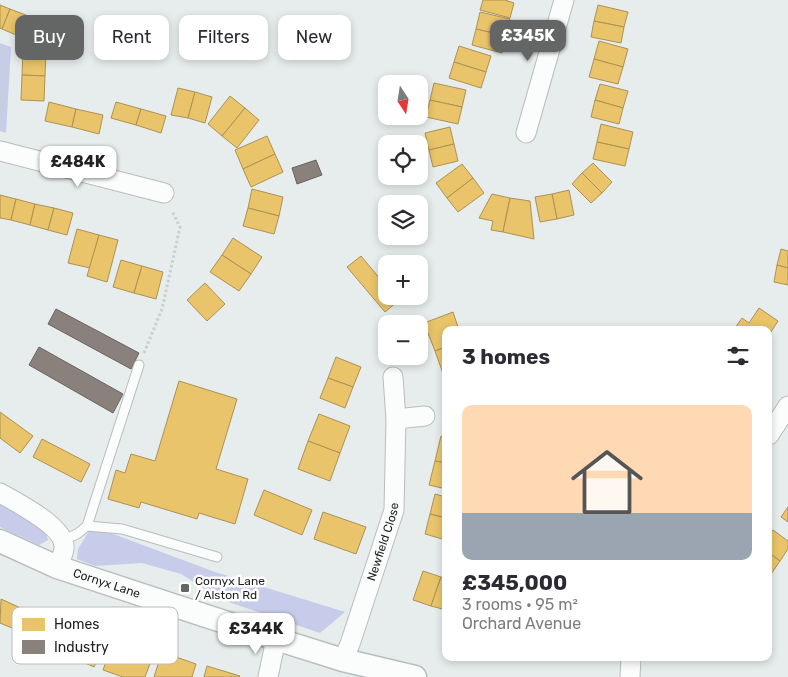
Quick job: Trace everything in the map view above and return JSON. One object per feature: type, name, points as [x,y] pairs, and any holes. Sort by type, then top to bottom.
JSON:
[{"type":"street","points":[[526,133],[564,0]]},
{"type":"street","points":[[0,151],[164,193]]},
{"type":"street","name":"Newfield Close","points":[[343,660],[394,510],[396,419],[393,377]]},
{"type":"street","points":[[772,430],[788,406]]},
{"type":"street","points":[[396,419],[425,416]]},
{"type":"street","points":[[0,493],[41,518],[57,532],[62,540]]},
{"type":"street","name":"Cornyx Lane","points":[[57,567],[64,548],[62,540]]},
{"type":"street","name":"Cornyx Lane","points":[[0,541],[57,567],[276,639],[343,660],[415,677]]},
{"type":"street","points":[[268,677],[276,639]]},
{"type":"street","points":[[630,677],[631,661]]},
{"type":"lane","points":[[62,540],[77,534],[86,526],[139,365]]},
{"type":"lane","points":[[86,526],[122,529],[217,557]]},
{"type":"path","points":[[0,52],[4,53],[0,124]]},
{"type":"path","points":[[139,365],[162,309],[180,227],[164,193]]},
{"type":"shaded area","points":[[0,43],[11,47],[6,133],[0,131]]},
{"type":"shaded area","points":[[0,501],[35,521],[46,533],[48,540],[39,545],[0,527]]},
{"type":"shaded area","points":[[92,526],[215,572],[345,612],[320,633],[223,600],[181,574],[142,563],[95,566],[77,559],[78,549]]},
{"type":"building: Homes","points":[[483,0],[505,0],[514,3],[510,18],[480,10]]},
{"type":"building: Homes","points":[[0,5],[10,9],[2,29],[0,28]]},
{"type":"building: Homes","points":[[598,5],[628,12],[624,27],[594,21]]},
{"type":"building: Homes","points":[[10,9],[26,15],[15,15],[15,34],[2,29]]},
{"type":"building: Homes","points":[[480,12],[510,19],[506,36],[476,29]]},
{"type":"building: Homes","points":[[594,21],[624,27],[621,43],[591,37]]},
{"type":"building: Homes","points":[[476,29],[506,36],[502,53],[472,45]]},
{"type":"building: Homes","points":[[599,41],[628,49],[623,67],[594,59]]},
{"type":"building: Homes","points":[[459,46],[491,56],[486,72],[454,62]]},
{"type":"building: Homes","points":[[594,59],[623,67],[618,84],[589,77]]},
{"type":"building: Homes","points":[[23,60],[46,60],[45,76],[22,75]]},
{"type":"building: Homes","points":[[454,62],[486,72],[481,88],[449,78]]},
{"type":"building: Homes","points":[[22,75],[45,76],[44,101],[21,100]]},
{"type":"building: Homes","points":[[434,83],[466,90],[462,107],[430,100]]},
{"type":"building: Homes","points":[[600,84],[628,91],[623,108],[595,100]]},
{"type":"building: Homes","points":[[178,88],[195,92],[188,118],[171,115]]},
{"type":"building: Homes","points":[[195,92],[212,97],[205,123],[188,118]]},
{"type":"building: Homes","points":[[230,96],[245,108],[222,136],[208,124]]},
{"type":"building: Homes","points":[[430,100],[462,107],[458,124],[428,117]]},
{"type":"building: Homes","points":[[595,100],[623,108],[619,124],[591,117]]},
{"type":"building: Homes","points":[[49,102],[76,109],[72,127],[45,121]]},
{"type":"building: Homes","points":[[116,102],[141,109],[136,125],[111,118]]},
{"type":"building: Homes","points":[[245,108],[259,120],[237,148],[222,136]]},
{"type":"building: Homes","points":[[76,109],[103,115],[99,134],[72,127]]},
{"type":"building: Homes","points":[[141,109],[166,116],[161,133],[136,125]]},
{"type":"building: Homes","points":[[601,124],[633,132],[629,149],[597,142]]},
{"type":"building: Homes","points":[[450,127],[454,144],[429,150],[428,135],[425,133]]},
{"type":"building: Homes","points":[[267,136],[275,154],[243,169],[235,150]]},
{"type":"building: Homes","points":[[597,142],[629,149],[625,166],[593,159]]},
{"type":"building: Homes","points":[[454,144],[458,161],[433,167],[429,150]]},
{"type":"building: Homes","points":[[275,154],[283,172],[251,187],[243,169]]},
{"type":"building: Homes","points":[[593,163],[612,182],[602,193],[582,173]]},
{"type":"building: Homes","points":[[462,164],[473,178],[447,198],[436,183]]},
{"type":"building: Homes","points":[[582,173],[602,193],[591,203],[572,184]]},
{"type":"building: Homes","points":[[473,178],[484,193],[458,212],[447,198]]},
{"type":"building: Homes","points":[[252,189],[283,197],[279,216],[248,208]]},
{"type":"building: Homes","points":[[569,190],[574,215],[557,219],[552,194]]},
{"type":"building: Homes","points":[[492,194],[510,198],[503,232],[491,230],[493,221],[479,218]]},
{"type":"building: Homes","points":[[552,194],[557,219],[540,222],[535,197]]},
{"type":"building: Homes","points":[[0,195],[16,199],[11,220],[0,218]]},
{"type":"building: Homes","points":[[510,198],[530,201],[534,239],[503,232]]},
{"type":"building: Homes","points":[[16,199],[35,204],[30,225],[11,220]]},
{"type":"building: Homes","points":[[35,204],[54,208],[48,230],[30,225]]},
{"type":"building: Homes","points":[[54,208],[73,213],[67,235],[48,230]]},
{"type":"building: Homes","points":[[248,208],[279,216],[274,234],[243,226]]},
{"type":"building: Homes","points":[[77,229],[99,235],[90,268],[68,263]]},
{"type":"building: Homes","points":[[99,235],[118,240],[107,282],[87,276]]},
{"type":"building: Homes","points":[[233,238],[262,257],[251,274],[222,255]]},
{"type":"building: Homes","points":[[781,249],[788,251],[788,268],[777,265]]},
{"type":"building: Homes","points":[[222,255],[251,274],[239,291],[210,272]]},
{"type":"building: Homes","points":[[361,256],[378,276],[378,304],[347,267]]},
{"type":"building: Homes","points":[[121,260],[142,266],[134,293],[113,287]]},
{"type":"building: Homes","points":[[777,265],[788,268],[788,285],[774,282]]},
{"type":"building: Homes","points":[[142,266],[163,272],[156,299],[134,293]]},
{"type":"building: Homes","points":[[205,283],[225,304],[207,321],[187,300]]},
{"type":"building: Homes","points":[[379,305],[393,305],[385,312]]},
{"type":"building: Homes","points":[[759,308],[778,321],[772,330],[772,326],[736,326],[742,318],[749,323]]},
{"type":"building: Homes","points":[[453,312],[458,326],[442,326],[442,348],[435,351],[428,333],[428,321]]},
{"type":"building: Homes","points":[[442,348],[442,371],[435,351]]},
{"type":"building: Homes","points":[[336,357],[361,367],[353,387],[328,378]]},
{"type":"building: Homes","points":[[328,378],[353,387],[345,408],[320,398]]},
{"type":"building: Homes","points":[[179,381],[237,399],[216,469],[248,479],[235,524],[199,513],[197,519],[141,502],[139,508],[108,499],[116,470],[125,473],[131,454],[155,461]]},
{"type":"building: Homes","points":[[0,412],[33,436],[20,453],[0,438]]},
{"type":"building: Homes","points":[[319,414],[350,426],[340,453],[308,441]]},
{"type":"building: Homes","points":[[441,436],[442,462],[435,461]]},
{"type":"building: Homes","points":[[42,439],[90,464],[81,482],[33,457]]},
{"type":"building: Homes","points":[[308,441],[340,453],[330,481],[298,469]]},
{"type":"building: Homes","points":[[435,461],[442,462],[442,488],[429,485]]},
{"type":"building: Homes","points":[[264,490],[312,510],[302,535],[254,515]]},
{"type":"building: Homes","points":[[435,494],[442,496],[442,517],[430,514]]},
{"type":"building: Homes","points":[[788,507],[788,522],[781,517]]},
{"type":"building: Homes","points":[[323,512],[366,527],[356,554],[314,539]]},
{"type":"building: Homes","points":[[430,514],[442,517],[442,539],[425,534]]},
{"type":"building: Homes","points":[[773,530],[788,541],[788,549],[780,561],[772,555]]},
{"type":"building: Homes","points":[[772,555],[780,561],[772,573]]},
{"type":"building: Homes","points":[[423,571],[441,577],[431,606],[413,600]]},
{"type":"building: Homes","points":[[441,577],[442,609],[431,606]]},
{"type":"building: Homes","points":[[1,599],[18,607],[12,607],[12,628],[0,623]]},
{"type":"building: Homes","points":[[178,658],[196,664],[192,677],[154,677],[158,664],[178,664]]},
{"type":"building: Homes","points":[[105,664],[150,664],[145,677],[123,677],[103,670]]},
{"type":"building: Homes","points":[[207,666],[240,676],[204,677]]},
{"type":"building: Industry","points":[[316,160],[322,175],[297,184],[292,168]]},
{"type":"building: Industry","points":[[56,309],[139,353],[131,369],[48,324]]},
{"type":"building: Industry","points":[[39,347],[123,394],[113,413],[29,365]]},
{"type":"place","name":"Cornyx Lane / Alston Rd","points":[[185,588]]}]
